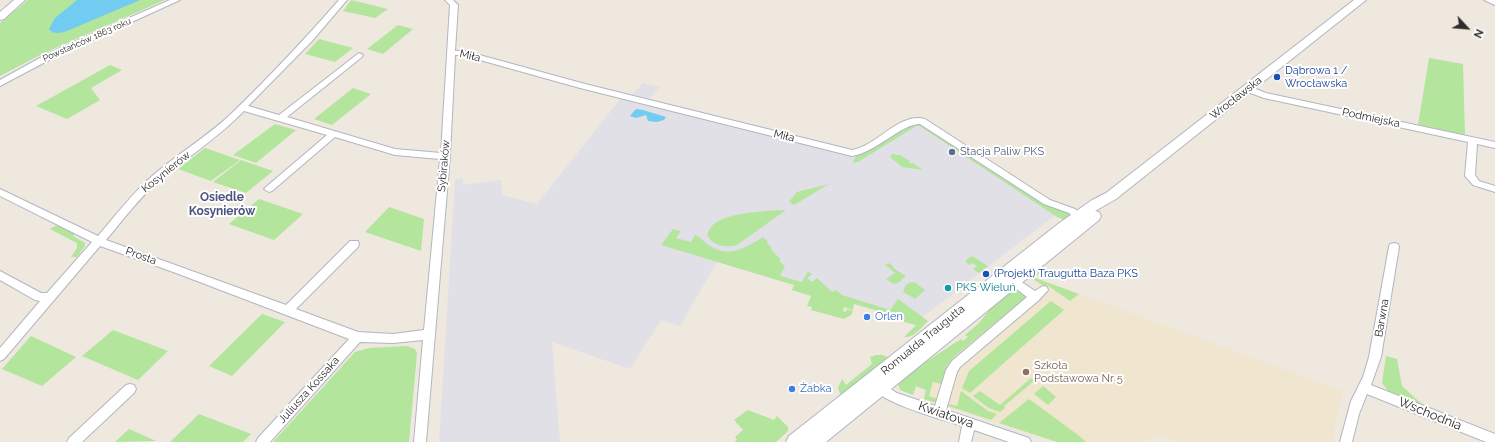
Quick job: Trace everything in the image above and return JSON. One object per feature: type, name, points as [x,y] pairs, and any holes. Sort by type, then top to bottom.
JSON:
[{"type":"street","points":[[0,17],[20,0]]},
{"type":"street","name":"Powstańców 1863 roku","points":[[0,83],[50,56],[176,0]]},
{"type":"street","name":"Kosynierów","points":[[0,356],[145,188],[215,133],[242,108],[314,34],[343,0]]},
{"type":"street","name":"Sybiraków","points":[[420,442],[445,155],[454,4],[449,0]]},
{"type":"street","name":"Wrocławska","points":[[1052,250],[1079,220],[1104,207],[1111,196],[1362,0]]},
{"type":"street","points":[[1488,0],[1495,3]]},
{"type":"street","name":"Miła","points":[[451,53],[462,53],[583,86],[852,153],[858,153],[866,149],[907,122],[917,120],[922,121],[1047,202],[1072,212],[1079,220]]},
{"type":"street","points":[[280,118],[360,55]]},
{"type":"street","name":"Podmiejska","points":[[1248,89],[1264,95],[1495,145]]},
{"type":"street","points":[[242,108],[395,152],[438,156],[445,155]]},
{"type":"street","points":[[269,189],[333,134]]},
{"type":"street","points":[[1473,140],[1470,176],[1476,183],[1495,190]]},
{"type":"street","name":"Prosta","points":[[0,192],[99,240],[357,337],[375,340],[412,338],[429,334]]},
{"type":"street","name":"Romualda Traugutta","points":[[813,442],[875,385],[1079,220]]},
{"type":"street","points":[[287,311],[354,244]]},
{"type":"street","name":"Barwna","points":[[1365,388],[1370,378],[1375,357],[1394,247]]},
{"type":"street","name":"Romualda Traugutta","points":[[795,442],[875,385],[1014,281],[1052,250]]},
{"type":"street","points":[[0,275],[39,297],[51,298]]},
{"type":"street","points":[[939,413],[952,370],[956,364],[1039,293],[1014,281]]},
{"type":"street","name":"Juliusza Kossaka","points":[[262,442],[357,337]]},
{"type":"street","name":"Kwiatowa","points":[[875,385],[893,397],[1025,442]]},
{"type":"street","points":[[1346,442],[1355,407],[1365,388]]},
{"type":"street","name":"Wschodnia","points":[[1365,388],[1495,440]]},
{"type":"street","points":[[73,442],[130,389]]},
{"type":"street","points":[[964,442],[969,423]]},
{"type":"shaded area","points":[[643,83],[660,87],[649,99],[633,94]]},
{"type":"shaded area","points":[[622,97],[858,158],[920,123],[1058,213],[916,322],[717,262],[680,326],[661,320],[630,369],[552,342],[560,442],[439,442],[455,180],[463,178],[463,185],[501,180],[502,195],[537,204]]},
{"type":"shaded area","points":[[1044,281],[1343,391],[1332,442],[1178,442],[1162,436],[1144,442],[1057,442],[922,399],[925,390],[917,388],[916,385]]},
{"type":"green space","points":[[28,0],[165,0],[44,53],[0,76],[0,23]]},
{"type":"green space","points":[[351,0],[388,9],[375,18],[343,11]]},
{"type":"green space","points":[[398,25],[413,29],[383,54],[367,49]]},
{"type":"green space","points":[[319,39],[353,48],[335,62],[305,54]]},
{"type":"green space","points":[[1429,58],[1463,64],[1465,135],[1418,125]]},
{"type":"green space","points":[[110,65],[122,70],[91,88],[100,100],[67,119],[36,106]]},
{"type":"green space","points":[[353,88],[371,94],[332,125],[314,119]]},
{"type":"green space","points":[[921,123],[1073,214],[1065,220],[1057,217],[918,125],[858,162],[853,163],[856,155],[863,153],[908,124]]},
{"type":"green space","points":[[275,124],[296,130],[256,163],[233,155]]},
{"type":"green space","points":[[205,148],[240,160],[211,181],[178,169]]},
{"type":"green space","points":[[892,154],[900,155],[923,170],[902,167],[890,157]]},
{"type":"green space","points":[[241,160],[273,171],[246,193],[213,182]]},
{"type":"green space","points":[[829,184],[794,205],[789,202],[797,192]]},
{"type":"green space","points":[[259,199],[303,214],[274,240],[229,224]]},
{"type":"green space","points":[[389,207],[424,219],[421,251],[365,232]]},
{"type":"green space","points":[[786,210],[737,245],[724,246],[715,244],[707,234],[713,225],[728,217],[746,213]]},
{"type":"green space","points":[[57,225],[75,234],[73,236],[85,243],[85,246],[77,257],[71,257],[77,248],[77,243],[50,229]]},
{"type":"green space","points":[[673,229],[681,231],[676,238],[691,242],[695,235],[717,250],[724,251],[744,248],[763,237],[781,260],[779,261],[785,266],[780,276],[802,282],[808,271],[812,274],[807,278],[812,282],[817,278],[832,292],[836,290],[842,295],[890,310],[898,299],[928,321],[911,336],[904,337],[916,325],[901,321],[895,316],[854,304],[853,310],[844,307],[843,311],[846,312],[847,309],[853,311],[851,315],[844,319],[811,310],[812,307],[807,306],[811,296],[792,290],[794,285],[661,245]]},
{"type":"green space","points":[[972,256],[988,266],[979,273],[973,269],[977,266],[973,263],[969,265],[966,262],[966,260]]},
{"type":"green space","points":[[889,263],[894,267],[893,268],[906,276],[898,283],[893,284],[886,279],[895,273],[885,265]]},
{"type":"green space","points":[[1035,271],[1039,273],[1035,278],[1079,294],[1070,301],[1047,285],[1044,286],[1031,278],[1030,276]]},
{"type":"green space","points":[[910,282],[914,282],[925,290],[915,299],[903,292],[905,286]]},
{"type":"green space","points":[[1014,288],[1018,289],[1026,296],[1024,299],[954,357],[947,366],[941,384],[933,382],[929,396],[937,399],[936,403],[924,399],[926,390],[916,386],[913,395],[900,390],[898,384],[899,382],[921,365],[961,339],[963,341],[968,337],[965,335],[978,324],[993,306]]},
{"type":"green space","points":[[1051,301],[1064,310],[970,393],[962,388],[969,371]]},
{"type":"green space","points":[[262,314],[285,322],[232,376],[209,366]]},
{"type":"green space","points":[[113,330],[168,351],[138,380],[82,356]]},
{"type":"green space","points":[[31,336],[76,357],[42,386],[2,369]]},
{"type":"green space","points":[[407,346],[415,349],[417,353],[409,442],[273,442],[355,352],[369,348]]},
{"type":"green space","points":[[876,355],[891,358],[841,397],[838,388],[842,379],[846,385],[872,364],[870,357]]},
{"type":"green space","points":[[1386,356],[1397,359],[1402,386],[1425,407],[1389,392],[1382,383]]},
{"type":"green space","points":[[1031,378],[1034,381],[1004,406],[1005,408],[1000,412],[989,408],[973,396],[980,391],[1000,405]]},
{"type":"green space","points":[[1043,386],[1056,397],[1048,405],[1034,394]]},
{"type":"green space","points":[[961,391],[988,411],[997,414],[991,420],[948,406],[949,404],[957,406]]},
{"type":"green space","points":[[1029,399],[1086,442],[1057,442],[999,423]]},
{"type":"green space","points":[[748,410],[774,420],[777,416],[788,427],[788,431],[776,442],[734,442],[737,440],[735,437],[743,430],[734,420]]},
{"type":"green space","points":[[199,414],[251,434],[243,442],[170,442]]},
{"type":"green space","points":[[129,429],[156,441],[115,442]]},
{"type":"water","points":[[77,0],[140,0],[67,31],[57,33],[51,31],[49,29],[55,18]]},
{"type":"water","points":[[636,109],[666,117],[664,120],[657,122],[648,121],[646,115],[636,118],[630,116]]},
{"type":"place","name":"Dąbrowa 1 / Wrocławska","points":[[1277,77]]},
{"type":"place","name":"Stacja Paliw PKS","points":[[952,152]]},
{"type":"place","name":"(Projekt) Traugutta Baza PKS","points":[[986,274]]},
{"type":"place","name":"PKS Wieluń","points":[[948,288]]},
{"type":"place","name":"Orlen","points":[[867,317]]},
{"type":"place","name":"Szkoła Podstawowa Nr 5","points":[[1026,372]]},
{"type":"place","name":"Żabka","points":[[792,389]]},
{"type":"district","name":"Osiedle Kosynierów","points":[[222,204]]}]
